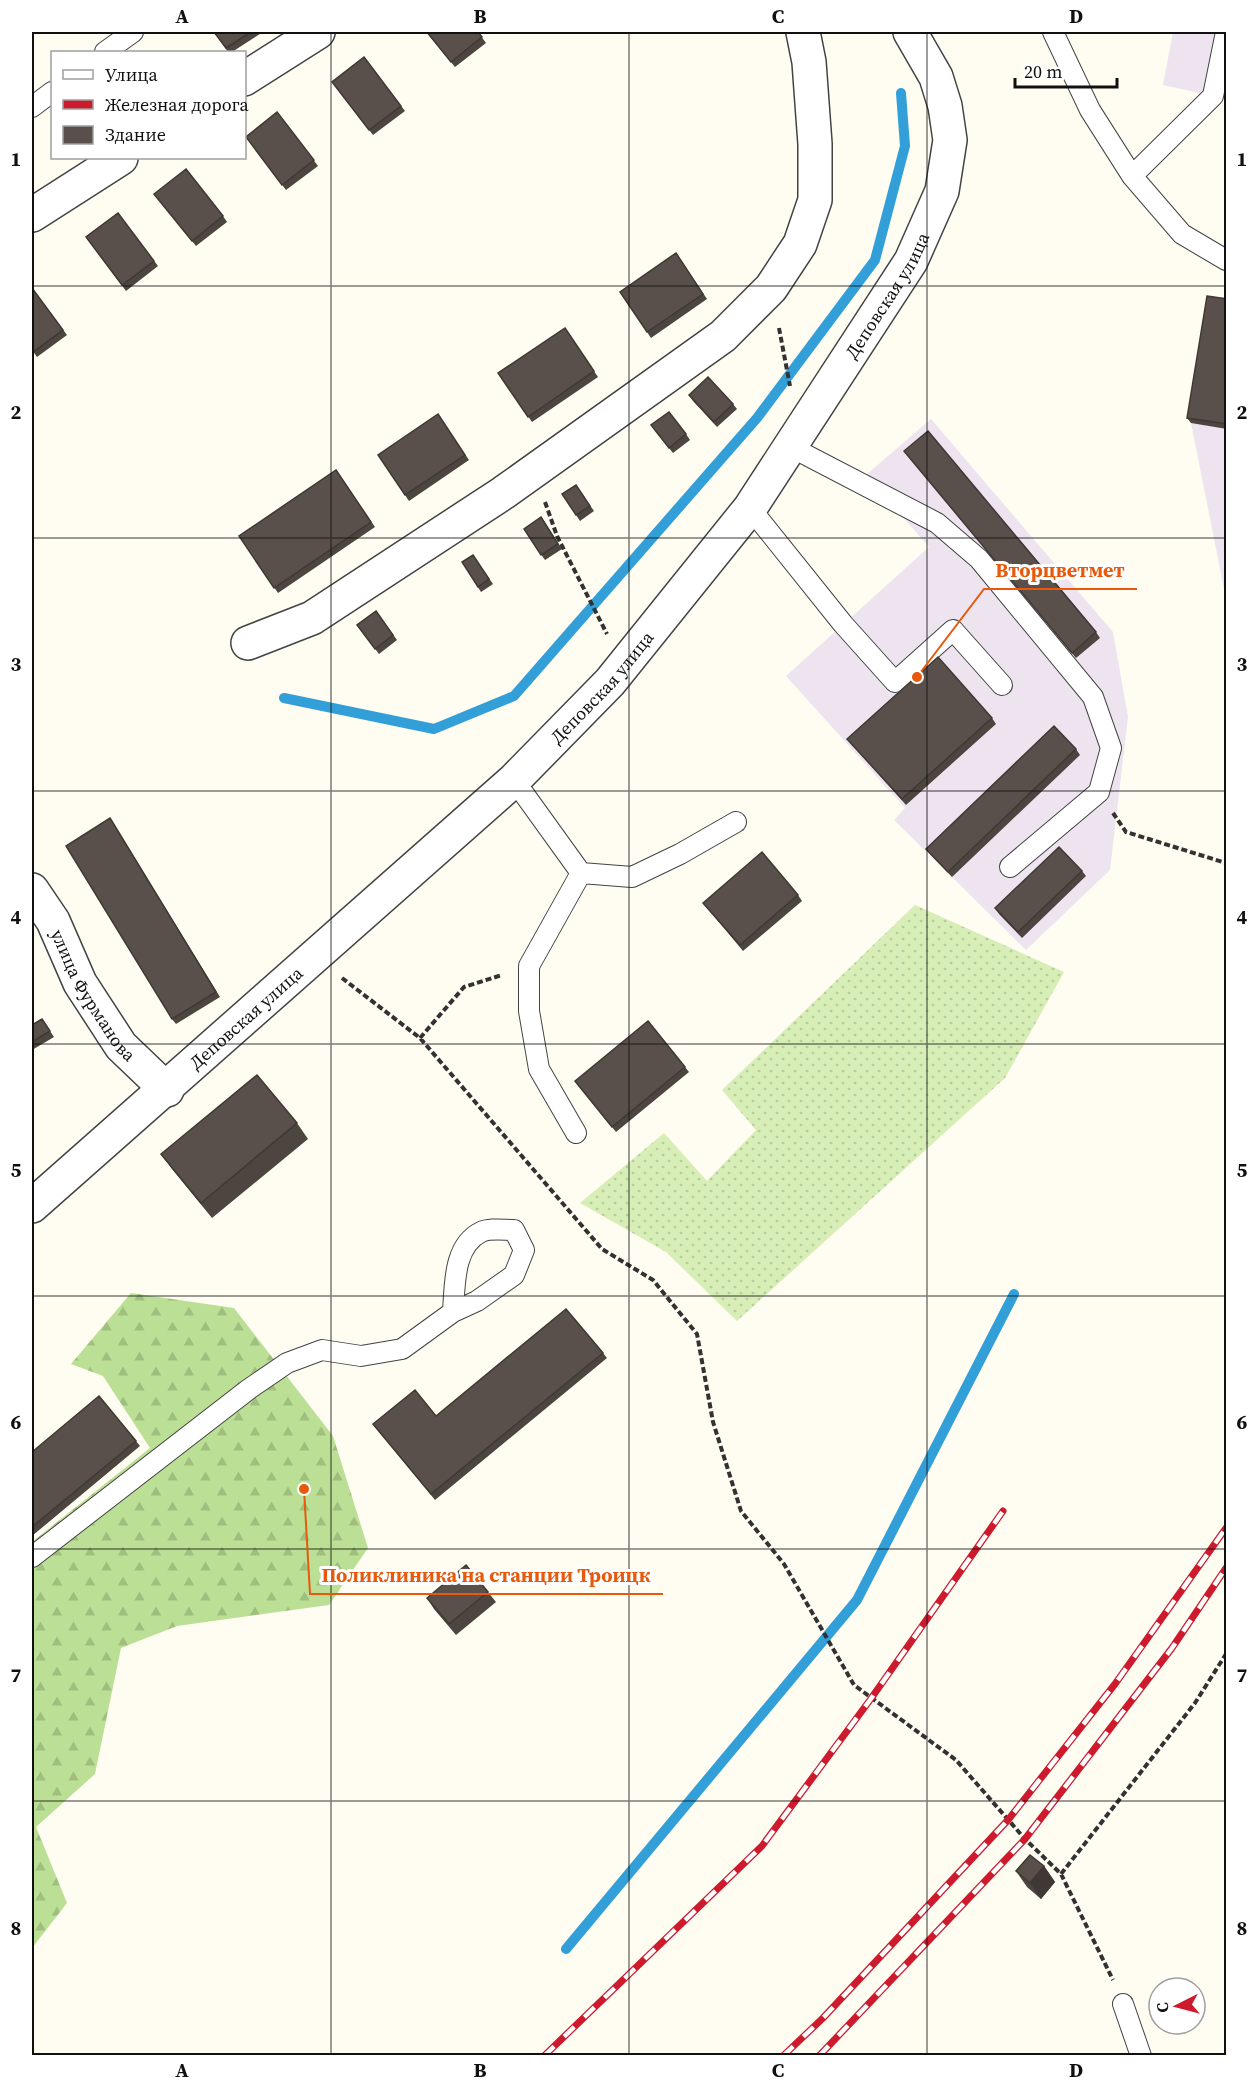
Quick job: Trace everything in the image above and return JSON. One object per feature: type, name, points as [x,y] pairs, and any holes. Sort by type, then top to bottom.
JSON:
[{"type":"street","points":[[246,78],[318,32]]},
{"type":"street","points":[[248,643],[312,618],[553,458],[723,336],[771,288],[800,244],[814,200],[816,144],[803,32]]},
{"type":"street","name":"Деповская улица","points":[[32,1206],[167,1090],[514,780],[610,682],[750,508],[911,261],[942,191],[950,140],[945,106],[936,77],[910,32]]},
{"type":"street","points":[[32,215],[120,159]]},
{"type":"street","name":"улица Фурманова","points":[[32,890],[42,928],[121,1046],[167,1090]]},
{"type":"lane","points":[[106,51],[133,32]]},
{"type":"lane","points":[[1053,32],[1090,110],[1132,176],[1182,234],[1227,260]]},
{"type":"lane","points":[[1132,176],[1213,96],[1226,32]]},
{"type":"lane","points":[[32,107],[51,93]]},
{"type":"lane","points":[[794,438],[936,522],[979,559],[1093,697],[1111,748],[1100,792],[1010,867]]},
{"type":"lane","points":[[750,508],[843,624],[895,682],[954,630],[1002,684]]},
{"type":"lane","points":[[514,780],[581,873],[632,877],[680,854],[736,822]]},
{"type":"lane","points":[[576,1133],[539,1069],[529,1011],[529,966],[581,873]]},
{"type":"lane","points":[[32,1557],[249,1389],[287,1363],[322,1350],[361,1356],[402,1348],[453,1312]]},
{"type":"lane","points":[[1123,2004],[1141,2055]]},
{"type":"path","points":[[771,288],[794,438]]},
{"type":"path","points":[[553,458],[544,499],[557,536],[607,632],[610,682]]},
{"type":"path","points":[[1100,792],[1126,832],[1227,863]]},
{"type":"path","points":[[315,957],[420,1038],[602,1249],[653,1280],[697,1334],[713,1422],[741,1511],[784,1564],[854,1685],[956,1760],[1019,1833],[1061,1874],[1108,1967],[1123,2004]]},
{"type":"path","points":[[420,1038],[464,987],[529,966]]},
{"type":"path","points":[[1061,1874],[1195,1703],[1227,1654]]},
{"type":"shaded area","points":[[1173,32],[1226,32],[1226,99],[1163,85]]},
{"type":"shaded area","points":[[1211,301],[1226,304],[1226,599],[1191,423]]},
{"type":"shaded area","points":[[931,419],[1113,632],[1128,717],[1110,870],[1026,950],[894,820],[905,808],[786,676],[929,547],[866,475]]},
{"type":"green space","points":[[915,905],[1064,972],[1005,1078],[737,1321],[666,1252],[580,1203],[664,1133],[707,1181],[756,1130],[722,1090]]},
{"type":"green space","points":[[131,1293],[234,1308],[333,1436],[368,1548],[329,1605],[177,1626],[121,1648],[95,1774],[36,1827],[67,1903],[32,1948],[32,1542],[150,1448],[103,1376],[71,1364]]},
{"type":"building","points":[[214,32],[251,32],[226,48]]},
{"type":"building","points":[[427,32],[478,32],[482,37],[451,62]]},
{"type":"building","points":[[364,57],[401,106],[369,130],[332,82]]},
{"type":"building","points":[[277,112],[314,160],[282,185],[246,137]]},
{"type":"building","points":[[186,169],[223,216],[192,241],[154,194]]},
{"type":"building","points":[[118,213],[154,261],[122,285],[86,237]]},
{"type":"building","points":[[676,253],[703,294],[647,332],[620,292]]},
{"type":"building","points":[[32,288],[63,330],[33,352],[32,350]]},
{"type":"building","points":[[1207,296],[1227,299],[1227,424],[1187,418]]},
{"type":"building","points":[[565,328],[594,371],[528,417],[498,373]]},
{"type":"building","points":[[708,377],[733,404],[714,422],[689,395]]},
{"type":"building","points":[[669,412],[686,434],[669,448],[651,425]]},
{"type":"building","points":[[438,414],[465,455],[405,495],[378,455]]},
{"type":"building","points":[[928,431],[1096,632],[1072,653],[904,451]]},
{"type":"building","points":[[336,470],[371,522],[274,588],[239,536]]},
{"type":"building","points":[[576,485],[590,506],[576,515],[562,494]]},
{"type":"building","points":[[541,517],[558,544],[541,555],[524,529]]},
{"type":"building","points":[[473,555],[489,579],[478,587],[462,562]]},
{"type":"building","points":[[376,611],[393,635],[375,649],[357,625]]},
{"type":"building","points":[[938,657],[992,718],[902,799],[847,739]]},
{"type":"building","points":[[1054,726],[1076,749],[948,872],[926,849]]},
{"type":"building","points":[[110,818],[216,992],[172,1019],[66,846]]},
{"type":"building","points":[[1059,847],[1082,871],[1018,932],[995,908]]},
{"type":"building","points":[[762,852],[798,895],[740,945],[703,903]]},
{"type":"building","points":[[42,1019],[50,1031],[32,1042],[32,1025]]},
{"type":"building","points":[[648,1021],[685,1067],[612,1127],[575,1081]]},
{"type":"building","points":[[257,1075],[297,1123],[201,1203],[161,1154]]},
{"type":"building","points":[[566,1309],[603,1353],[431,1494],[373,1424],[415,1390],[436,1416]]},
{"type":"building","points":[[99,1396],[136,1441],[32,1527],[32,1452]]},
{"type":"building","points":[[466,1565],[488,1592],[449,1624],[427,1598]]},
{"type":"building","points":[[1030,1855],[1044,1866],[1030,1883],[1016,1871]]},
{"type":"waterway","points":[[284,698],[434,729],[514,696],[757,418],[875,260],[905,146],[901,93]]},
{"type":"waterway","points":[[566,1949],[857,1600],[1014,1294]]},
{"type":"railway","points":[[544,2056],[762,1846],[870,1700],[1003,1511]]},
{"type":"railway","points":[[783,2056],[823,2018],[1008,1820],[1115,1684],[1226,1528]]},
{"type":"railway","points":[[819,2056],[1025,1839],[1172,1648],[1226,1568]]},
{"type":"place","name":"Вторцветмет","points":[[917,677]]},
{"type":"place","name":"Поликлиника на станции Троицк","points":[[304,1489]]}]
